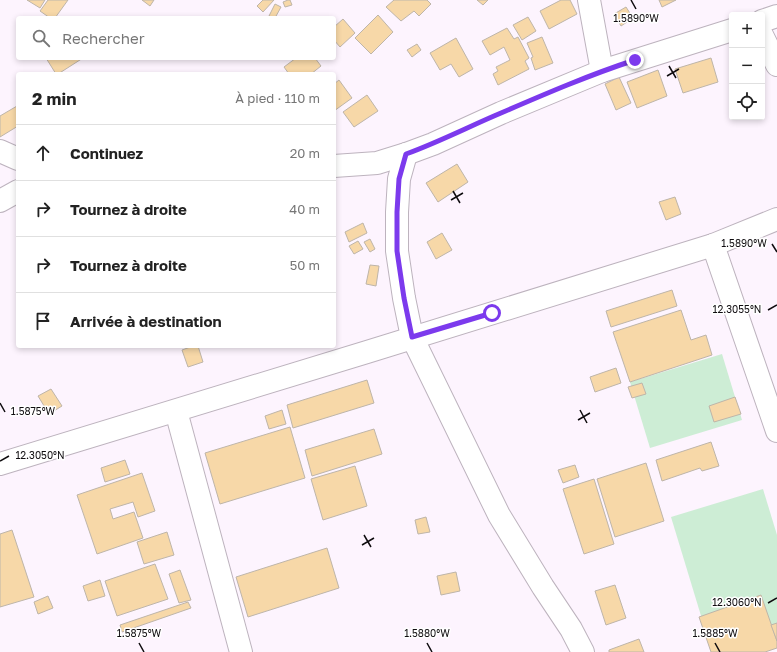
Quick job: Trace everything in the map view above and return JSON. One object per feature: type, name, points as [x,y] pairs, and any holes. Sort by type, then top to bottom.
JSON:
[{"type":"street","points":[[589,0],[602,71]]},
{"type":"street","points":[[765,20],[777,16]]},
{"type":"street","points":[[336,166],[377,163],[406,154],[433,144],[501,113],[602,71],[729,31]]},
{"type":"street","points":[[765,41],[777,65]]},
{"type":"street","points":[[0,151],[16,158]]},
{"type":"street","points":[[406,154],[399,179],[397,251],[412,337],[499,516],[571,629],[583,652]]},
{"type":"street","points":[[0,201],[16,192]]},
{"type":"street","points":[[0,464],[713,245],[777,219]]},
{"type":"street","points":[[713,245],[777,431]]},
{"type":"street","points":[[176,411],[242,652]]},
{"type":"green space","points":[[722,354],[742,420],[650,448],[630,382]]},
{"type":"green space","points":[[763,489],[777,535],[777,647],[712,652],[671,517]]},
{"type":"building","points":[[27,0],[45,0],[40,8]]},
{"type":"building","points":[[48,0],[68,0],[56,16],[47,16],[40,11]]},
{"type":"building","points":[[142,0],[154,0],[150,6]]},
{"type":"building","points":[[263,0],[274,0],[263,12],[257,6]]},
{"type":"building","points":[[290,0],[292,5],[285,7],[283,2]]},
{"type":"building","points":[[394,0],[427,0],[431,4],[419,16],[414,11],[401,21],[386,7]]},
{"type":"building","points":[[477,0],[488,0],[483,5]]},
{"type":"building","points":[[561,0],[570,0],[577,14],[549,29],[540,11]]},
{"type":"building","points":[[659,0],[676,0],[662,7]]},
{"type":"building","points":[[275,4],[281,7],[276,16],[269,16]]},
{"type":"building","points":[[626,7],[633,18],[621,26],[614,14]]},
{"type":"building","points":[[378,15],[393,32],[371,54],[355,38]]},
{"type":"building","points":[[528,17],[536,31],[522,40],[513,25]]},
{"type":"building","points":[[343,19],[355,33],[340,47],[336,42],[336,25]]},
{"type":"building","points":[[507,28],[514,39],[518,37],[529,58],[525,61],[529,69],[498,85],[493,74],[498,71],[496,67],[510,60],[504,47],[490,55],[482,41]]},
{"type":"building","points":[[542,37],[553,63],[535,70],[531,58],[533,57],[527,43]]},
{"type":"building","points":[[456,38],[473,69],[459,77],[451,64],[440,70],[430,53]]},
{"type":"building","points":[[417,44],[421,50],[412,57],[407,50]]},
{"type":"building","points":[[711,58],[718,82],[683,93],[675,69]]},
{"type":"building","points":[[47,60],[80,60],[61,72],[55,72]]},
{"type":"building","points":[[293,60],[316,60],[321,66],[314,72],[288,72],[284,67]]},
{"type":"building","points":[[658,70],[667,96],[637,108],[627,82]]},
{"type":"building","points":[[619,77],[631,103],[616,110],[605,84]]},
{"type":"building","points":[[339,80],[352,98],[336,110],[336,82]]},
{"type":"building","points":[[367,95],[378,111],[354,127],[343,112]]},
{"type":"building","points":[[16,107],[16,127],[0,137],[0,116]]},
{"type":"building","points":[[457,164],[468,182],[438,202],[426,183]]},
{"type":"building","points":[[675,197],[681,214],[666,220],[659,202]]},
{"type":"building","points":[[363,223],[367,233],[349,242],[345,232]]},
{"type":"building","points":[[442,233],[452,250],[436,259],[427,242]]},
{"type":"building","points":[[370,239],[375,249],[370,252],[364,242]]},
{"type":"building","points":[[358,241],[363,249],[354,254],[349,246]]},
{"type":"building","points":[[370,265],[379,266],[376,286],[366,284]]},
{"type":"building","points":[[672,290],[677,306],[611,327],[606,311]]},
{"type":"building","points":[[681,310],[691,340],[706,335],[712,355],[630,382],[613,332]]},
{"type":"building","points":[[188,348],[199,348],[203,362],[188,367],[182,350]]},
{"type":"building","points":[[616,368],[621,383],[595,392],[590,377]]},
{"type":"building","points":[[367,380],[374,403],[293,428],[287,405]]},
{"type":"building","points":[[642,383],[646,394],[632,398],[628,387]]},
{"type":"building","points":[[51,389],[62,406],[49,414],[38,396]]},
{"type":"building","points":[[735,397],[741,414],[714,422],[709,406]]},
{"type":"building","points":[[282,410],[286,424],[269,429],[265,416]]},
{"type":"building","points":[[290,427],[305,478],[220,504],[205,453]]},
{"type":"building","points":[[374,429],[382,454],[312,476],[305,450]]},
{"type":"building","points":[[711,442],[719,466],[702,471],[700,468],[662,481],[656,460]]},
{"type":"building","points":[[125,460],[130,474],[105,482],[101,468]]},
{"type":"building","points":[[646,463],[664,521],[615,537],[597,479]]},
{"type":"building","points":[[575,465],[579,477],[563,483],[558,470]]},
{"type":"building","points":[[355,466],[367,506],[323,520],[311,479]]},
{"type":"building","points":[[142,473],[155,511],[138,517],[133,502],[110,509],[113,519],[134,512],[143,538],[97,554],[77,495]]},
{"type":"building","points":[[594,479],[614,544],[584,554],[563,489]]},
{"type":"building","points":[[426,517],[430,532],[418,534],[415,520]]},
{"type":"building","points":[[12,530],[34,597],[0,607],[0,534]]},
{"type":"building","points":[[167,532],[174,555],[144,564],[137,542]]},
{"type":"building","points":[[327,548],[339,588],[248,617],[236,577]]},
{"type":"building","points":[[155,564],[168,599],[117,616],[105,581]]},
{"type":"building","points":[[180,570],[191,600],[179,603],[169,574]]},
{"type":"building","points":[[456,572],[460,591],[441,595],[437,576]]},
{"type":"building","points":[[100,580],[105,596],[88,601],[83,586]]},
{"type":"building","points":[[615,585],[626,618],[606,625],[595,591]]},
{"type":"building","points":[[761,595],[777,641],[777,648],[765,652],[711,652],[699,617]]},
{"type":"building","points":[[48,596],[53,608],[38,614],[34,602]]},
{"type":"building","points":[[188,602],[191,608],[122,632],[120,625]]},
{"type":"building","points":[[777,623],[777,641],[771,625]]},
{"type":"building","points":[[639,639],[644,652],[609,652],[609,650]]},
{"type":"route","points":[[492,313],[412,337],[397,251],[399,179],[406,154],[433,144],[501,113],[602,71],[635,60]]}]
